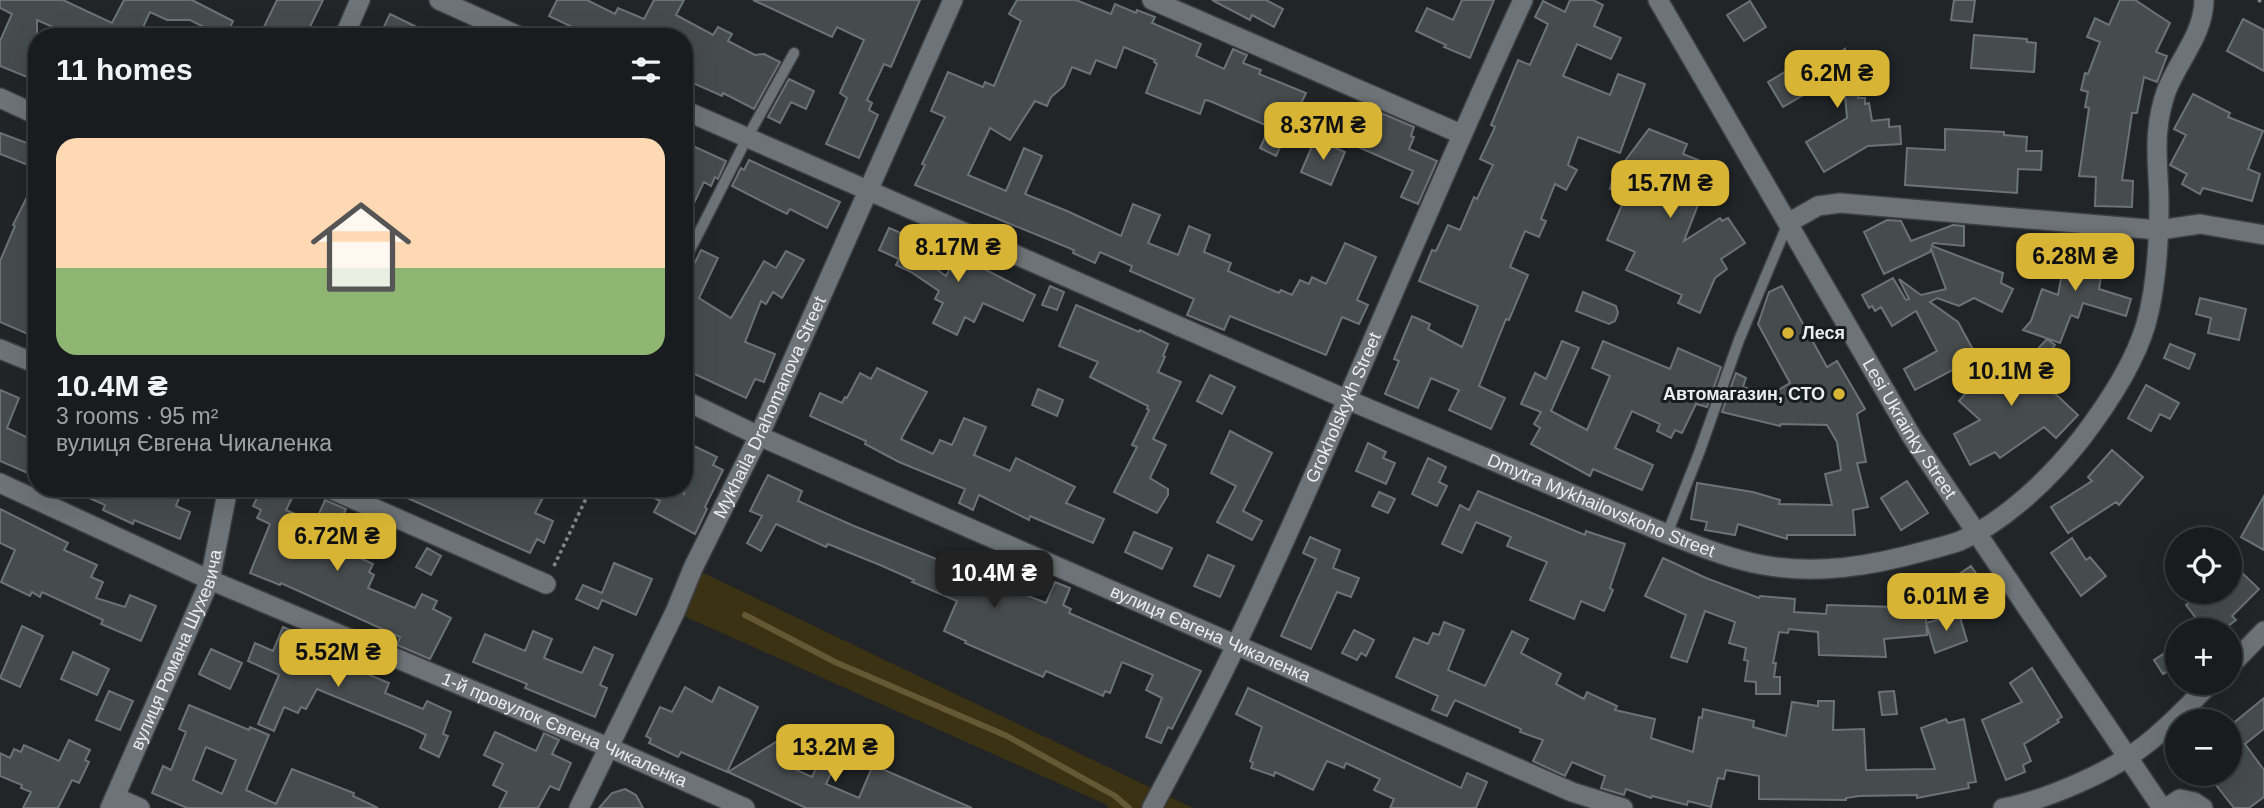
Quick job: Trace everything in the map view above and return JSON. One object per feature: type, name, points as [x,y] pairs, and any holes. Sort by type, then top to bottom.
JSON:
[{"type":"street","points":[[348,28],[360,0]]},
{"type":"street","points":[[439,0],[500,28]]},
{"type":"street","name":"Mykhaila Drahomanova Street","points":[[579,808],[759,436],[953,0]]},
{"type":"street","points":[[1152,0],[1461,134]]},
{"type":"street","name":"Grokholskykh Street","points":[[1152,808],[1237,645],[1348,400],[1461,134],[1523,0]]},
{"type":"street","name":"Lesi Ukrainky Street","points":[[1658,0],[1912,438],[2164,808]]},
{"type":"street","name":"Dmytra Mykhailovskoho Street","points":[[693,114],[1348,400],[1667,534],[1761,565],[1819,570],[1883,563],[1960,541],[2032,492],[2091,425],[2118,383],[2145,325],[2153,288],[2159,230],[2157,152],[2160,111],[2166,92],[2199,27],[2203,0]]},
{"type":"street","points":[[0,99],[28,111]]},
{"type":"street","points":[[1788,223],[1818,206],[1840,203],[2159,230],[2200,224],[2264,235]]},
{"type":"street","points":[[0,349],[28,360]]},
{"type":"street","name":"вулиця Євгена Чикаленка","points":[[693,404],[759,436],[1572,792],[1623,808]]},
{"type":"street","name":"1-й провулок Євгена Чикаленка","points":[[0,483],[28,496]]},
{"type":"street","name":"1-й провулок Євгена Чикаленка","points":[[30,497],[210,580],[610,748],[745,808]]},
{"type":"street","name":"вулиця Романа Шухевича","points":[[112,802],[210,580],[226,497]]},
{"type":"street","points":[[348,497],[546,584]]},
{"type":"street","points":[[2242,654],[2264,631]]},
{"type":"street","points":[[2003,808],[2030,803],[2113,766],[2145,746],[2198,695]]},
{"type":"street","points":[[2164,808],[2180,799],[2194,802],[2203,808]]},
{"type":"street","points":[[112,802],[141,808]]},
{"type":"lane","points":[[693,244],[794,53]]},
{"type":"lane","points":[[1667,534],[1699,453],[1738,340],[1788,223]]},
{"type":"path","points":[[2258,0],[2264,2]]},
{"type":"path","points":[[546,584],[587,497]]},
{"type":"shaded area","points":[[693,568],[1193,808],[1109,808],[675,612]]},
{"type":"building","points":[[0,0],[63,0],[112,23],[124,0],[192,0],[233,21],[230,28],[206,28],[190,20],[167,20],[150,12],[143,28],[55,28],[37,20],[37,28],[28,28],[28,77],[0,66],[0,41],[12,14],[0,8]]},
{"type":"building","points":[[277,0],[323,0],[309,28],[263,28]]},
{"type":"building","points":[[557,0],[587,0],[615,14],[618,8],[644,19],[654,0],[684,0],[676,15],[713,35],[718,27],[732,34],[728,41],[755,55],[764,54],[780,62],[754,109],[723,93],[722,96],[693,83],[693,28],[574,28],[549,16]]},
{"type":"building","points":[[753,0],[920,0],[891,67],[884,64],[867,100],[872,103],[869,110],[878,115],[859,158],[826,144],[847,98],[840,93],[864,40],[837,27],[832,37]]},
{"type":"building","points":[[1017,0],[1076,0],[1111,14],[1115,4],[1136,13],[1137,10],[1155,17],[1152,23],[1201,44],[1196,56],[1224,69],[1233,49],[1247,55],[1243,63],[1261,70],[1259,74],[1306,93],[1276,156],[1260,148],[1270,127],[1210,101],[1205,100],[1200,114],[1146,93],[1157,64],[1155,60],[1124,47],[1116,68],[1096,60],[1090,74],[1072,67],[1064,86],[1051,97],[1047,106],[1035,101],[1010,140],[990,128],[968,175],[1006,191],[1024,148],[1042,156],[1025,194],[1121,236],[1133,204],[1160,215],[1148,243],[1178,255],[1189,226],[1210,235],[1204,252],[1231,263],[1228,271],[1279,293],[1281,290],[1292,295],[1300,280],[1309,284],[1312,277],[1326,284],[1345,243],[1376,257],[1357,300],[1368,305],[1359,324],[1342,317],[1326,355],[1230,316],[1224,330],[1187,315],[1194,299],[1130,271],[1132,266],[1100,252],[1095,263],[1073,253],[1074,250],[915,185],[945,117],[931,111],[948,72],[983,87],[985,82],[994,86],[1021,21],[1009,14]]},
{"type":"building","points":[[1212,0],[1266,0],[1283,9],[1274,27],[1252,15],[1250,20]]},
{"type":"building","points":[[1462,0],[1494,0],[1470,58],[1416,31],[1427,8],[1453,20]]},
{"type":"building","points":[[1570,0],[1593,0],[1603,5],[1594,26],[1621,38],[1611,59],[1577,44],[1563,76],[1610,95],[1618,74],[1645,84],[1620,153],[1578,137],[1568,165],[1577,170],[1566,190],[1555,184],[1541,219],[1546,221],[1539,237],[1525,231],[1510,267],[1528,275],[1509,320],[1506,319],[1479,386],[1505,398],[1491,429],[1449,410],[1459,390],[1431,378],[1418,408],[1385,394],[1399,361],[1394,359],[1412,316],[1430,324],[1428,329],[1462,347],[1478,306],[1419,281],[1432,250],[1436,251],[1448,225],[1460,230],[1474,197],[1477,199],[1493,165],[1480,159],[1495,127],[1491,125],[1518,60],[1530,65],[1548,24],[1535,17],[1543,1],[1565,12]]},
{"type":"building","points":[[1954,0],[1975,0],[1972,22],[1951,20]]},
{"type":"building","points":[[2120,0],[2135,0],[2170,23],[2156,52],[2167,56],[2157,82],[2144,77],[2137,113],[2132,113],[2122,180],[2133,181],[2132,207],[2095,206],[2096,177],[2079,176],[2089,108],[2085,107],[2088,92],[2081,90],[2085,73],[2088,74],[2100,42],[2087,37],[2095,18],[2109,25]]},
{"type":"building","points":[[1750,1],[1766,27],[1744,41],[1727,15]]},
{"type":"building","points":[[390,14],[419,28],[383,28]]},
{"type":"building","points":[[2243,19],[2264,30],[2264,71],[2227,51]]},
{"type":"building","points":[[1974,35],[2027,39],[2027,42],[2036,43],[2034,72],[1971,68]]},
{"type":"building","points":[[1845,49],[1844,58],[1863,60],[1858,98],[1865,98],[1865,104],[1869,103],[1872,121],[1889,119],[1889,127],[1900,126],[1901,144],[1868,146],[1824,172],[1806,142],[1847,118],[1843,72],[1783,107],[1768,82],[1793,67],[1793,70],[1810,61],[1814,68]]},
{"type":"building","points":[[789,79],[814,91],[806,109],[791,102],[780,123],[768,117]]},
{"type":"building","points":[[2193,94],[2230,113],[2228,117],[2263,131],[2248,169],[2260,174],[2252,201],[2203,188],[2200,194],[2182,184],[2187,174],[2170,165],[2186,135],[2174,129]]},
{"type":"building","points":[[1381,113],[1414,127],[1411,136],[1414,137],[1409,149],[1437,161],[1418,204],[1401,197],[1413,171],[1358,147],[1372,117],[1378,120]]},
{"type":"building","points":[[1649,129],[1687,144],[1683,154],[1713,166],[1684,241],[1720,218],[1722,221],[1728,218],[1745,243],[1721,259],[1727,269],[1715,278],[1700,313],[1678,303],[1682,295],[1626,270],[1635,252],[1607,240],[1627,193],[1610,189],[1613,177]]},
{"type":"building","points":[[1945,129],[2004,132],[2004,135],[2027,137],[2026,151],[2042,151],[2041,170],[2018,169],[2017,193],[1905,185],[1907,148],[1945,150]]},
{"type":"building","points":[[0,133],[28,143],[28,165],[0,154]]},
{"type":"building","points":[[1315,139],[1345,152],[1331,185],[1301,172]]},
{"type":"building","points":[[693,146],[726,161],[718,179],[715,177],[711,186],[704,182],[693,205]]},
{"type":"building","points":[[749,160],[840,202],[827,228],[790,209],[787,214],[732,186],[741,168],[744,170]]},
{"type":"building","points":[[28,195],[28,334],[0,322],[0,261],[15,226],[13,225]]},
{"type":"building","points":[[1887,220],[1901,221],[1911,241],[1953,225],[1964,226],[1964,246],[1933,243],[1932,246],[2003,273],[2001,283],[2013,289],[2002,312],[1974,298],[1959,306],[1937,298],[1930,302],[1958,322],[1977,357],[1915,390],[1904,369],[1937,351],[1916,311],[1892,326],[1881,307],[1875,311],[1872,306],[1869,308],[1862,295],[1893,278],[1906,300],[1909,299],[1899,279],[1921,295],[1946,289],[1931,249],[1930,252],[1884,274],[1864,232]]},
{"type":"building","points":[[889,228],[927,244],[921,258],[946,276],[957,255],[1035,295],[1023,321],[983,303],[974,322],[965,317],[957,335],[933,323],[943,303],[935,299],[939,291],[896,265],[899,259],[879,250]]},
{"type":"building","points":[[2068,241],[2106,248],[2099,289],[2131,299],[2126,316],[2083,303],[2078,318],[2071,315],[2060,343],[2023,330],[2031,321],[2042,289],[2058,295]]},
{"type":"building","points":[[701,250],[718,258],[699,298],[731,318],[764,261],[776,268],[786,251],[804,260],[782,298],[773,292],[766,304],[761,301],[745,342],[775,354],[764,382],[755,379],[746,398],[693,373],[693,266]]},
{"type":"building","points":[[1050,286],[1064,292],[1057,310],[1042,305]]},
{"type":"building","points":[[1782,286],[1827,367],[1837,361],[1865,409],[1857,414],[1866,462],[1857,463],[1868,507],[1853,510],[1855,535],[1787,535],[1787,539],[1738,524],[1735,535],[1705,530],[1707,522],[1691,519],[1697,483],[1753,492],[1780,500],[1779,504],[1832,505],[1825,474],[1841,470],[1837,442],[1827,425],[1780,426],[1722,412],[1736,373],[1746,378],[1743,387],[1770,395],[1790,383],[1758,324],[1769,292]]},
{"type":"building","points":[[1583,292],[1616,306],[1618,313],[1615,321],[1609,324],[1576,311]]},
{"type":"building","points":[[2200,298],[2246,309],[2239,340],[2208,333],[2211,318],[2196,314]]},
{"type":"building","points":[[1076,305],[1168,344],[1158,372],[1181,382],[1153,439],[1166,445],[1150,478],[1168,489],[1168,495],[1157,513],[1114,492],[1137,447],[1132,445],[1149,410],[1148,406],[1090,377],[1098,362],[1059,346]]},
{"type":"building","points":[[2047,339],[2055,345],[2034,374],[2078,415],[2056,438],[2044,427],[2000,458],[1995,452],[1970,465],[1954,434],[1980,420],[1959,401],[2000,355],[2019,369]]},
{"type":"building","points":[[1562,341],[1579,348],[1551,411],[1587,430],[1610,376],[1592,368],[1603,341],[1670,369],[1678,348],[1721,367],[1707,407],[1696,404],[1682,433],[1675,430],[1671,438],[1657,431],[1660,424],[1632,411],[1615,448],[1653,465],[1642,490],[1593,469],[1590,476],[1531,444],[1540,428],[1534,424],[1541,412],[1521,404],[1535,373],[1546,379]]},
{"type":"building","points":[[2170,344],[2195,354],[2189,369],[2164,358]]},
{"type":"building","points":[[877,368],[927,392],[901,439],[933,454],[940,440],[952,445],[964,418],[986,427],[974,455],[1010,471],[1016,458],[1075,487],[1066,503],[1104,519],[1093,543],[1030,516],[1029,520],[979,495],[973,510],[959,503],[965,489],[899,462],[865,444],[866,441],[810,416],[820,393],[842,403],[860,373],[871,379]]},
{"type":"building","points":[[1210,375],[1235,387],[1222,414],[1197,401]]},
{"type":"building","points":[[2146,385],[2179,403],[2170,419],[2160,414],[2151,431],[2128,418]]},
{"type":"building","points":[[1038,389],[1063,400],[1057,416],[1032,405]]},
{"type":"building","points":[[0,390],[19,398],[7,428],[28,438],[28,473],[0,461]]},
{"type":"building","points":[[1230,431],[1272,453],[1243,511],[1262,521],[1252,540],[1217,522],[1236,486],[1211,473]]},
{"type":"building","points":[[1368,443],[1386,452],[1383,458],[1395,463],[1386,484],[1356,471]]},
{"type":"building","points":[[693,445],[717,457],[713,465],[723,470],[695,534],[654,512],[660,501],[652,497],[693,497]]},
{"type":"building","points":[[2112,450],[2143,477],[2119,505],[2116,502],[2068,533],[2051,507],[2092,481],[2088,477]]},
{"type":"building","points":[[1428,458],[1446,467],[1439,482],[1447,486],[1437,506],[1412,494]]},
{"type":"building","points":[[768,475],[802,491],[798,501],[1046,603],[1055,582],[1070,588],[1063,605],[1071,609],[1069,613],[1201,671],[1172,729],[1168,727],[1161,743],[1146,737],[1162,698],[1146,690],[1153,675],[1122,662],[1110,693],[1105,691],[1103,696],[1046,671],[1043,677],[944,631],[957,601],[912,582],[914,580],[828,544],[826,547],[776,524],[761,551],[747,543],[762,516],[750,511]]},
{"type":"building","points":[[1907,481],[1928,513],[1901,530],[1881,498]]},
{"type":"building","points":[[1478,491],[1585,535],[1586,531],[1625,544],[1610,588],[1613,590],[1604,611],[1581,601],[1574,619],[1530,600],[1547,562],[1507,546],[1511,537],[1476,522],[1462,553],[1442,544],[1460,505],[1469,510]]},
{"type":"building","points":[[1379,492],[1395,499],[1388,513],[1372,506]]},
{"type":"building","points":[[2264,496],[2264,550],[2242,535]]},
{"type":"building","points":[[87,497],[180,497],[176,506],[190,512],[180,539],[134,520],[133,524],[103,510],[105,505]]},
{"type":"building","points":[[258,497],[292,497],[286,510],[315,523],[325,500],[346,509],[330,544],[373,564],[369,572],[374,575],[368,588],[415,608],[422,594],[437,601],[433,609],[451,618],[430,659],[397,645],[400,637],[281,583],[280,585],[250,573],[270,524],[257,518],[261,510],[253,506]]},
{"type":"building","points":[[405,497],[543,497],[535,513],[553,521],[544,543],[537,539],[530,553]]},
{"type":"building","points":[[0,509],[68,543],[64,550],[97,565],[91,577],[103,582],[96,598],[125,607],[130,595],[156,606],[141,641],[101,624],[103,620],[42,592],[40,597],[32,592],[30,596],[1,582],[15,550],[0,543]]},
{"type":"building","points":[[1134,532],[1172,548],[1162,569],[1125,552]]},
{"type":"building","points":[[1310,537],[1340,550],[1333,568],[1359,578],[1351,597],[1337,592],[1311,649],[1281,636],[1316,559],[1303,553]]},
{"type":"building","points":[[2072,538],[2086,560],[2090,557],[2106,576],[2081,596],[2051,553]]},
{"type":"building","points":[[427,548],[441,556],[431,575],[416,567]]},
{"type":"building","points":[[1208,555],[1234,566],[1220,597],[1194,586]]},
{"type":"building","points":[[1663,558],[1759,598],[1795,599],[1794,612],[1826,614],[1827,605],[1897,607],[1925,604],[1927,635],[1884,639],[1886,657],[1819,655],[1818,632],[1789,629],[1788,633],[1779,632],[1773,663],[1776,663],[1774,677],[1780,677],[1780,694],[1756,694],[1756,682],[1745,681],[1748,661],[1744,660],[1746,648],[1729,643],[1735,622],[1705,611],[1687,662],[1671,657],[1686,615],[1645,596]]},
{"type":"building","points":[[614,563],[652,579],[636,615],[602,600],[598,609],[576,599],[583,585],[602,593]]},
{"type":"building","points":[[1971,566],[1989,592],[1967,607],[1949,581]]},
{"type":"building","points":[[2242,573],[2259,589],[2232,616],[2234,618],[2196,618],[2186,605],[2242,604]]},
{"type":"building","points":[[1959,614],[1967,641],[1935,653],[1926,623]]},
{"type":"building","points":[[1444,622],[1464,630],[1448,670],[1485,686],[1512,631],[1528,639],[1521,653],[1561,674],[1556,684],[1584,699],[1587,692],[1617,706],[1615,710],[1655,719],[1651,738],[1693,752],[1703,709],[1754,721],[1753,727],[1786,736],[1792,702],[1818,706],[1818,701],[1834,701],[1833,730],[1864,729],[1866,770],[1935,769],[1921,728],[1946,719],[1948,723],[1964,719],[1976,782],[1968,783],[1969,788],[1917,798],[1917,795],[1859,796],[1846,800],[1759,799],[1759,776],[1726,770],[1724,779],[1718,778],[1711,807],[1688,801],[1687,805],[1652,796],[1651,798],[1626,789],[1624,795],[1601,788],[1605,776],[1572,762],[1565,776],[1533,761],[1543,740],[1520,732],[1521,729],[1455,700],[1447,716],[1432,710],[1438,696],[1396,677],[1414,638],[1428,644],[1433,633],[1439,635]]},
{"type":"building","points":[[22,626],[43,636],[20,687],[0,678]]},
{"type":"building","points":[[283,627],[325,645],[320,656],[357,673],[358,670],[389,683],[385,693],[423,709],[427,701],[451,712],[443,734],[448,736],[439,757],[420,748],[426,735],[317,689],[306,709],[301,707],[298,713],[284,707],[274,731],[258,724],[279,675],[248,661],[255,643],[273,651]]},
{"type":"building","points":[[1354,630],[1374,640],[1366,656],[1361,653],[1357,660],[1342,653]]},
{"type":"building","points":[[533,631],[552,639],[544,658],[582,673],[594,647],[613,655],[600,685],[607,688],[595,717],[525,688],[527,684],[473,662],[485,634],[525,651]]},
{"type":"building","points":[[211,649],[242,663],[230,689],[199,674]]},
{"type":"building","points":[[73,652],[109,669],[97,695],[61,679]]},
{"type":"building","points":[[2165,653],[2165,673],[2163,674],[2154,660]]},
{"type":"building","points":[[2032,668],[2062,717],[2057,720],[2059,722],[2024,744],[2031,761],[2023,765],[2025,772],[2006,780],[1982,720],[2022,702],[2010,683]]},
{"type":"building","points":[[685,687],[712,702],[719,687],[758,707],[727,772],[681,752],[678,757],[649,743],[651,739],[646,736],[660,707],[672,712]]},
{"type":"building","points":[[1248,688],[1461,788],[1467,773],[1487,782],[1476,808],[1390,808],[1394,799],[1374,790],[1380,779],[1346,763],[1344,768],[1327,761],[1313,790],[1275,772],[1274,776],[1251,768],[1253,763],[1250,761],[1262,727],[1236,714]]},
{"type":"building","points":[[109,691],[133,701],[120,730],[96,720]]},
{"type":"building","points":[[1894,691],[1897,714],[1882,715],[1879,692]]},
{"type":"building","points":[[2264,698],[2264,729],[2245,744],[2264,770],[2264,797],[2249,808],[2234,808],[2217,786],[2242,786],[2242,716]]},
{"type":"building","points":[[189,705],[249,730],[250,727],[269,735],[246,790],[276,804],[292,769],[354,793],[353,796],[378,808],[187,808],[152,793],[163,766],[171,770],[186,732],[179,729]],"holes":[[[206,747],[236,760],[222,794],[193,780]]]},
{"type":"building","points":[[795,730],[781,763],[812,777],[827,745],[841,752],[826,784],[859,798],[873,765],[972,808],[806,808],[728,772]]},
{"type":"building","points":[[495,732],[536,751],[544,733],[559,740],[552,754],[571,763],[559,790],[550,786],[538,808],[499,808],[507,792],[493,785],[503,764],[484,755]]},
{"type":"building","points":[[69,740],[90,750],[85,760],[89,762],[79,783],[72,780],[58,808],[23,808],[31,792],[0,776],[0,753],[10,758],[14,749],[21,752],[24,745],[59,761]]},
{"type":"building","points":[[625,789],[636,795],[643,808],[599,808],[612,793]]},
{"type":"waterway","points":[[745,615],[835,662],[1007,736],[1115,796],[1129,808]]},
{"type":"place","name":"Леся","points":[[1788,333]]},
{"type":"place","name":"Автомагазин, СТО","points":[[1839,394]]}]
